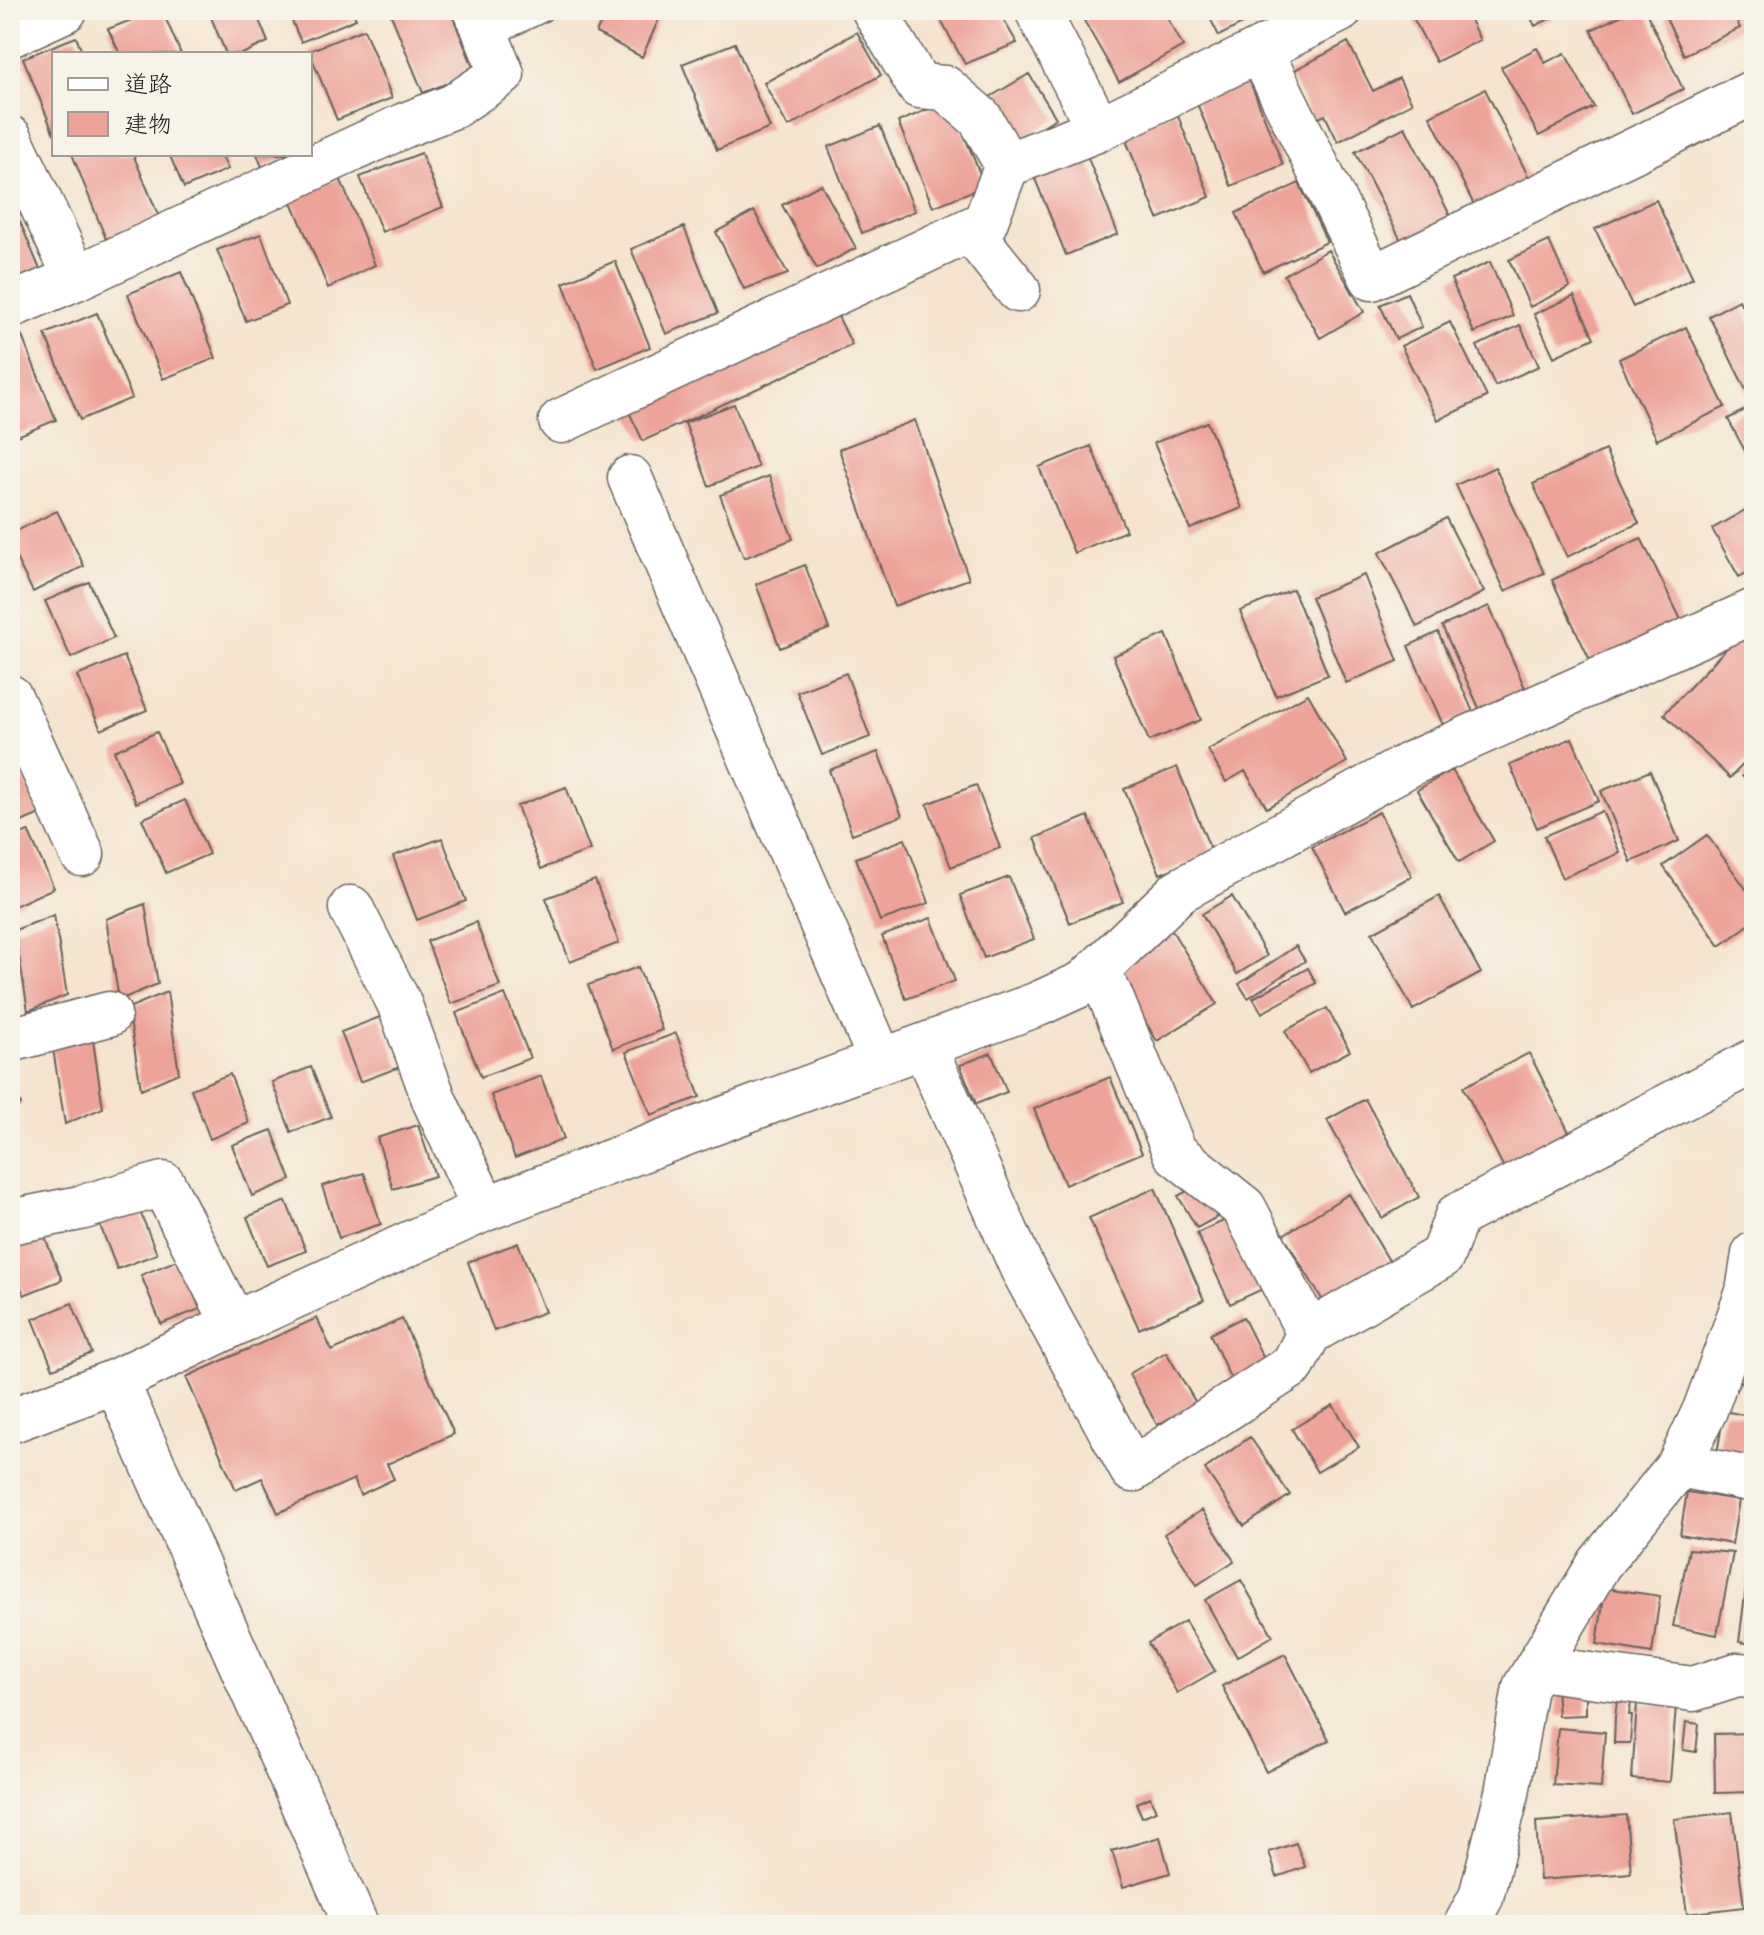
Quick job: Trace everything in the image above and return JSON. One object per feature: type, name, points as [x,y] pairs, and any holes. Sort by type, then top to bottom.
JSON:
[{"type":"street","points":[[10,35],[65,10]]},
{"type":"street","points":[[874,10],[919,86],[945,88],[980,118],[1007,165]]},
{"type":"street","points":[[1037,10],[1099,129]]},
{"type":"street","points":[[561,421],[985,223],[1007,165],[1099,129],[1340,10]]},
{"type":"street","points":[[10,306],[405,125],[454,106],[502,74],[481,23]]},
{"type":"street","points":[[1260,50],[1372,278],[1754,92]]},
{"type":"street","points":[[10,138],[76,278]]},
{"type":"street","points":[[970,230],[1018,290]]},
{"type":"street","points":[[630,478],[881,1061]]},
{"type":"street","points":[[10,1421],[116,1381],[485,1209],[1038,1004],[1084,983],[1179,891],[1399,770],[1754,611]]},
{"type":"street","points":[[12,706],[82,854]]},
{"type":"street","points":[[351,908],[399,1003],[435,1102],[485,1209]]},
{"type":"street","points":[[1095,972],[1109,993],[1175,1153],[1244,1208],[1309,1333]]},
{"type":"street","points":[[10,1040],[109,1014]]},
{"type":"street","points":[[924,1046],[1022,1268],[1132,1470],[1293,1365],[1309,1333],[1442,1256],[1457,1216],[1754,1061]]},
{"type":"street","points":[[10,1222],[80,1208],[163,1184],[234,1324]]},
{"type":"street","points":[[1466,1925],[1481,1897],[1507,1793],[1525,1687],[1599,1564],[1679,1465],[1705,1410],[1752,1280]]},
{"type":"street","points":[[116,1381],[356,1925]]},
{"type":"street","points":[[1679,1465],[1754,1480]]},
{"type":"street","points":[[1538,1668],[1693,1689],[1737,1675],[1754,1676]]},
{"type":"lane","points":[[481,23],[541,10]]},
{"type":"building","points":[[162,10],[180,52],[119,52],[108,29]]},
{"type":"building","points":[[208,10],[255,10],[268,42],[246,52],[225,52]]},
{"type":"building","points":[[287,10],[352,10],[356,19],[301,42]]},
{"type":"building","points":[[389,10],[450,10],[475,72],[423,93]]},
{"type":"building","points":[[607,10],[663,10],[642,57],[596,33]]},
{"type":"building","points":[[935,10],[998,10],[1017,43],[965,64]]},
{"type":"building","points":[[1078,10],[1163,10],[1183,46],[1119,82]]},
{"type":"building","points":[[1206,10],[1269,10],[1219,36]]},
{"type":"building","points":[[1409,10],[1465,10],[1480,40],[1436,62]]},
{"type":"building","points":[[1527,10],[1568,10],[1535,26]]},
{"type":"building","points":[[1632,10],[1645,10],[1683,89],[1632,114],[1591,30]]},
{"type":"building","points":[[1662,10],[1732,10],[1740,28],[1684,55]]},
{"type":"building","points":[[364,29],[392,98],[337,120],[312,52],[309,51]]},
{"type":"building","points":[[857,32],[881,75],[788,127],[764,83]]},
{"type":"building","points":[[76,37],[82,52],[52,52],[52,129],[23,58]]},
{"type":"building","points":[[1348,42],[1373,91],[1399,78],[1412,103],[1338,142],[1325,115],[1313,121],[1289,73]]},
{"type":"building","points":[[735,43],[770,128],[717,150],[682,64]]},
{"type":"building","points":[[1537,48],[1545,63],[1565,53],[1594,107],[1539,136],[1501,67]]},
{"type":"building","points":[[1029,74],[1056,118],[1017,142],[990,97]]},
{"type":"building","points":[[1249,79],[1283,165],[1231,186],[1196,101]]},
{"type":"building","points":[[1485,89],[1532,184],[1477,211],[1430,116]]},
{"type":"building","points":[[950,100],[985,186],[933,207],[898,122]]},
{"type":"building","points":[[1176,111],[1210,197],[1158,219],[1123,133]]},
{"type":"building","points":[[880,126],[915,211],[862,233],[828,147]]},
{"type":"building","points":[[1405,127],[1454,223],[1405,248],[1355,152]]},
{"type":"building","points":[[1084,148],[1118,234],[1066,255],[1031,169]]},
{"type":"building","points":[[421,153],[443,207],[382,232],[360,177]]},
{"type":"building","points":[[73,156],[134,156],[159,217],[106,239]]},
{"type":"building","points":[[170,156],[222,156],[228,169],[184,188]]},
{"type":"building","points":[[258,156],[289,156],[262,167]]},
{"type":"building","points":[[340,178],[375,265],[328,288],[290,197]]},
{"type":"building","points":[[1299,183],[1327,242],[1263,272],[1236,213]]},
{"type":"building","points":[[821,184],[856,248],[817,269],[782,205]]},
{"type":"building","points":[[10,198],[41,272],[10,284]]},
{"type":"building","points":[[1656,200],[1693,278],[1633,307],[1595,229]]},
{"type":"building","points":[[754,211],[788,274],[744,289],[716,232]]},
{"type":"building","points":[[684,227],[718,313],[666,334],[631,249]]},
{"type":"building","points":[[261,234],[287,305],[246,321],[217,250]]},
{"type":"building","points":[[1549,241],[1570,287],[1530,307],[1509,260]]},
{"type":"building","points":[[1328,250],[1364,312],[1320,338],[1284,275]]},
{"type":"building","points":[[615,261],[650,347],[597,369],[563,283]]},
{"type":"building","points":[[1490,262],[1513,316],[1474,333],[1451,279]]},
{"type":"building","points":[[181,272],[216,358],[163,379],[128,294]]},
{"type":"building","points":[[1407,293],[1422,327],[1396,339],[1380,305]]},
{"type":"building","points":[[1574,296],[1594,338],[1554,357],[1534,314]]},
{"type":"building","points":[[1739,300],[1754,330],[1754,394],[1749,396],[1709,316]]},
{"type":"building","points":[[836,312],[852,345],[643,441],[627,408]]},
{"type":"building","points":[[97,313],[132,398],[80,420],[45,334]]},
{"type":"building","points":[[1450,322],[1487,397],[1438,420],[1401,346]]},
{"type":"building","points":[[1520,325],[1539,366],[1495,386],[1477,346]]},
{"type":"building","points":[[1686,327],[1725,407],[1657,440],[1619,359]]},
{"type":"building","points":[[21,334],[56,420],[10,439],[10,339]]},
{"type":"building","points":[[734,404],[758,467],[709,486],[685,423]]},
{"type":"building","points":[[1754,405],[1754,468],[1728,419]]},
{"type":"building","points":[[915,420],[969,579],[894,606],[839,449]]},
{"type":"building","points":[[1207,422],[1242,508],[1190,529],[1154,443]]},
{"type":"building","points":[[1091,446],[1126,531],[1074,553],[1039,467]]},
{"type":"building","points":[[1605,450],[1639,523],[1567,557],[1533,484]]},
{"type":"building","points":[[1495,467],[1544,573],[1505,591],[1456,485]]},
{"type":"building","points":[[769,476],[793,539],[744,558],[720,495]]},
{"type":"building","points":[[1754,505],[1754,569],[1739,577],[1712,529]]},
{"type":"building","points":[[57,511],[84,566],[33,592],[10,546],[10,534]]},
{"type":"building","points":[[1446,518],[1484,592],[1417,627],[1379,553]]},
{"type":"building","points":[[1641,538],[1686,630],[1596,673],[1552,580]]},
{"type":"building","points":[[805,565],[829,629],[780,648],[756,584]]},
{"type":"building","points":[[1364,575],[1398,661],[1346,683],[1311,597]]},
{"type":"building","points":[[89,582],[114,638],[71,658],[45,601]]},
{"type":"building","points":[[1293,589],[1328,675],[1276,696],[1240,611]]},
{"type":"building","points":[[1489,606],[1529,697],[1483,717],[1442,626]]},
{"type":"building","points":[[1743,631],[1754,641],[1754,753],[1730,778],[1664,714]]},
{"type":"building","points":[[1438,632],[1473,712],[1443,725],[1408,646]]},
{"type":"building","points":[[1166,634],[1201,720],[1149,741],[1113,656]]},
{"type":"building","points":[[124,656],[147,710],[101,730],[77,676]]},
{"type":"building","points":[[846,673],[870,737],[822,755],[797,692]]},
{"type":"building","points":[[1308,694],[1347,762],[1267,808],[1245,771],[1226,782],[1208,750]]},
{"type":"building","points":[[157,732],[180,784],[136,803],[114,751]]},
{"type":"building","points":[[1572,738],[1599,801],[1537,828],[1510,765]]},
{"type":"building","points":[[10,747],[40,814],[10,827]]},
{"type":"building","points":[[878,752],[902,816],[852,834],[829,770]]},
{"type":"building","points":[[1754,764],[1754,788],[1742,776]]},
{"type":"building","points":[[1177,767],[1212,853],[1160,874],[1124,789]]},
{"type":"building","points":[[1452,770],[1494,841],[1459,862],[1417,790]]},
{"type":"building","points":[[1650,771],[1679,841],[1631,862],[1601,791]]},
{"type":"building","points":[[976,785],[1000,848],[951,867],[927,804]]},
{"type":"building","points":[[566,787],[590,850],[541,869],[517,806]]},
{"type":"building","points":[[185,800],[209,854],[166,873],[142,819]]},
{"type":"building","points":[[1602,811],[1620,853],[1562,878],[1544,836]]},
{"type":"building","points":[[1379,812],[1412,876],[1345,912],[1312,847]]},
{"type":"building","points":[[1088,816],[1123,902],[1070,923],[1035,838]]},
{"type":"building","points":[[28,831],[54,888],[10,908],[10,839]]},
{"type":"building","points":[[1707,835],[1754,900],[1754,921],[1720,946],[1663,866]]},
{"type":"building","points":[[442,838],[466,901],[417,920],[393,856]]},
{"type":"building","points":[[905,839],[929,903],[880,921],[856,858]]},
{"type":"building","points":[[1009,877],[1034,939],[984,958],[960,895]]},
{"type":"building","points":[[595,880],[619,943],[570,962],[546,898]]},
{"type":"building","points":[[1232,896],[1267,956],[1237,974],[1202,914]]},
{"type":"building","points":[[1439,896],[1481,973],[1413,1010],[1372,933]]},
{"type":"building","points":[[145,904],[158,984],[119,1000],[106,919]]},
{"type":"building","points":[[54,915],[67,995],[28,1011],[15,930]]},
{"type":"building","points":[[931,918],[955,981],[906,999],[882,936]]},
{"type":"building","points":[[476,922],[500,986],[451,1004],[427,941]]},
{"type":"building","points":[[1171,929],[1217,1004],[1157,1041],[1111,964]]},
{"type":"building","points":[[1296,946],[1305,961],[1248,998],[1239,984]]},
{"type":"building","points":[[638,967],[662,1030],[613,1049],[588,985]]},
{"type":"building","points":[[1308,968],[1316,983],[1262,1013],[1253,998]]},
{"type":"building","points":[[167,992],[179,1073],[141,1089],[128,1008]]},
{"type":"building","points":[[505,994],[530,1058],[481,1077],[456,1013]]},
{"type":"building","points":[[1327,1008],[1350,1051],[1309,1073],[1285,1031]]},
{"type":"building","points":[[380,1017],[400,1067],[360,1082],[341,1032]]},
{"type":"building","points":[[91,1027],[103,1108],[65,1124],[52,1043]]},
{"type":"building","points":[[676,1033],[700,1097],[651,1115],[626,1052]]},
{"type":"building","points":[[991,1053],[1007,1092],[976,1104],[960,1065]]},
{"type":"building","points":[[1529,1053],[1572,1138],[1506,1172],[1463,1087]]},
{"type":"building","points":[[311,1067],[331,1117],[291,1132],[272,1082]]},
{"type":"building","points":[[230,1074],[249,1123],[210,1139],[191,1089]]},
{"type":"building","points":[[541,1076],[564,1139],[515,1158],[491,1095]]},
{"type":"building","points":[[1110,1077],[1142,1153],[1065,1185],[1034,1109]]},
{"type":"building","points":[[10,1079],[21,1105],[10,1109]]},
{"type":"building","points":[[1365,1099],[1419,1197],[1382,1218],[1327,1120]]},
{"type":"building","points":[[418,1125],[435,1176],[393,1189],[377,1138]]},
{"type":"building","points":[[272,1130],[291,1180],[252,1196],[232,1145]]},
{"type":"building","points":[[364,1173],[381,1224],[339,1238],[322,1186]]},
{"type":"building","points":[[1198,1185],[1217,1217],[1197,1228],[1178,1196]]},
{"type":"building","points":[[1155,1188],[1204,1300],[1139,1329],[1089,1218]]},
{"type":"building","points":[[1349,1194],[1391,1264],[1325,1304],[1283,1235]]},
{"type":"building","points":[[286,1201],[306,1251],[267,1266],[247,1217]]},
{"type":"building","points":[[137,1204],[157,1254],[117,1269],[98,1220]]},
{"type":"building","points":[[1234,1216],[1267,1287],[1230,1304],[1197,1233]]},
{"type":"building","points":[[42,1230],[62,1280],[24,1295],[10,1261],[10,1242]]},
{"type":"building","points":[[518,1243],[545,1312],[494,1331],[468,1262]]},
{"type":"building","points":[[180,1259],[200,1309],[161,1324],[141,1275]]},
{"type":"building","points":[[72,1303],[92,1353],[53,1369],[33,1319]]},
{"type":"building","points":[[1243,1317],[1266,1363],[1231,1380],[1210,1334]]},
{"type":"building","points":[[317,1318],[332,1351],[402,1319],[454,1434],[387,1464],[394,1479],[360,1495],[354,1479],[278,1513],[262,1478],[236,1490],[186,1377]]},
{"type":"building","points":[[1754,1321],[1754,1385],[1728,1378]]},
{"type":"building","points":[[1166,1352],[1196,1403],[1157,1425],[1129,1374]]},
{"type":"building","points":[[1333,1405],[1359,1447],[1317,1472],[1292,1429]]},
{"type":"building","points":[[1724,1411],[1754,1417],[1754,1461],[1717,1454]]},
{"type":"building","points":[[1250,1437],[1290,1495],[1244,1526],[1205,1469]]},
{"type":"building","points":[[1687,1492],[1739,1500],[1732,1544],[1680,1535]]},
{"type":"building","points":[[1202,1510],[1234,1561],[1197,1585],[1164,1534]]},
{"type":"building","points":[[1689,1549],[1733,1553],[1717,1635],[1673,1626]]},
{"type":"building","points":[[1748,1571],[1754,1571],[1754,1644],[1739,1642]]},
{"type":"building","points":[[1241,1580],[1273,1636],[1237,1657],[1205,1600]]},
{"type":"building","points":[[1605,1588],[1660,1596],[1652,1653],[1597,1644]]},
{"type":"building","points":[[1185,1621],[1215,1671],[1177,1693],[1148,1643]]},
{"type":"building","points":[[1285,1654],[1329,1740],[1266,1772],[1222,1686]]},
{"type":"building","points":[[1586,1687],[1586,1715],[1558,1716],[1556,1688]]},
{"type":"building","points":[[1619,1687],[1633,1690],[1629,1715],[1632,1715],[1630,1743],[1614,1743]]},
{"type":"building","points":[[1637,1703],[1676,1706],[1670,1782],[1632,1779]]},
{"type":"building","points":[[1686,1722],[1699,1724],[1696,1752],[1683,1750]]},
{"type":"building","points":[[1558,1728],[1605,1732],[1601,1788],[1553,1785]]},
{"type":"building","points":[[1754,1733],[1754,1792],[1715,1793],[1714,1734]]},
{"type":"building","points":[[1150,1797],[1156,1811],[1142,1817],[1136,1803]]},
{"type":"building","points":[[1732,1812],[1744,1907],[1687,1914],[1674,1819]]},
{"type":"building","points":[[1626,1815],[1631,1873],[1540,1880],[1536,1822]]},
{"type":"building","points":[[1160,1837],[1170,1873],[1123,1887],[1112,1851]]},
{"type":"building","points":[[1296,1843],[1305,1867],[1277,1877],[1269,1852]]}]
